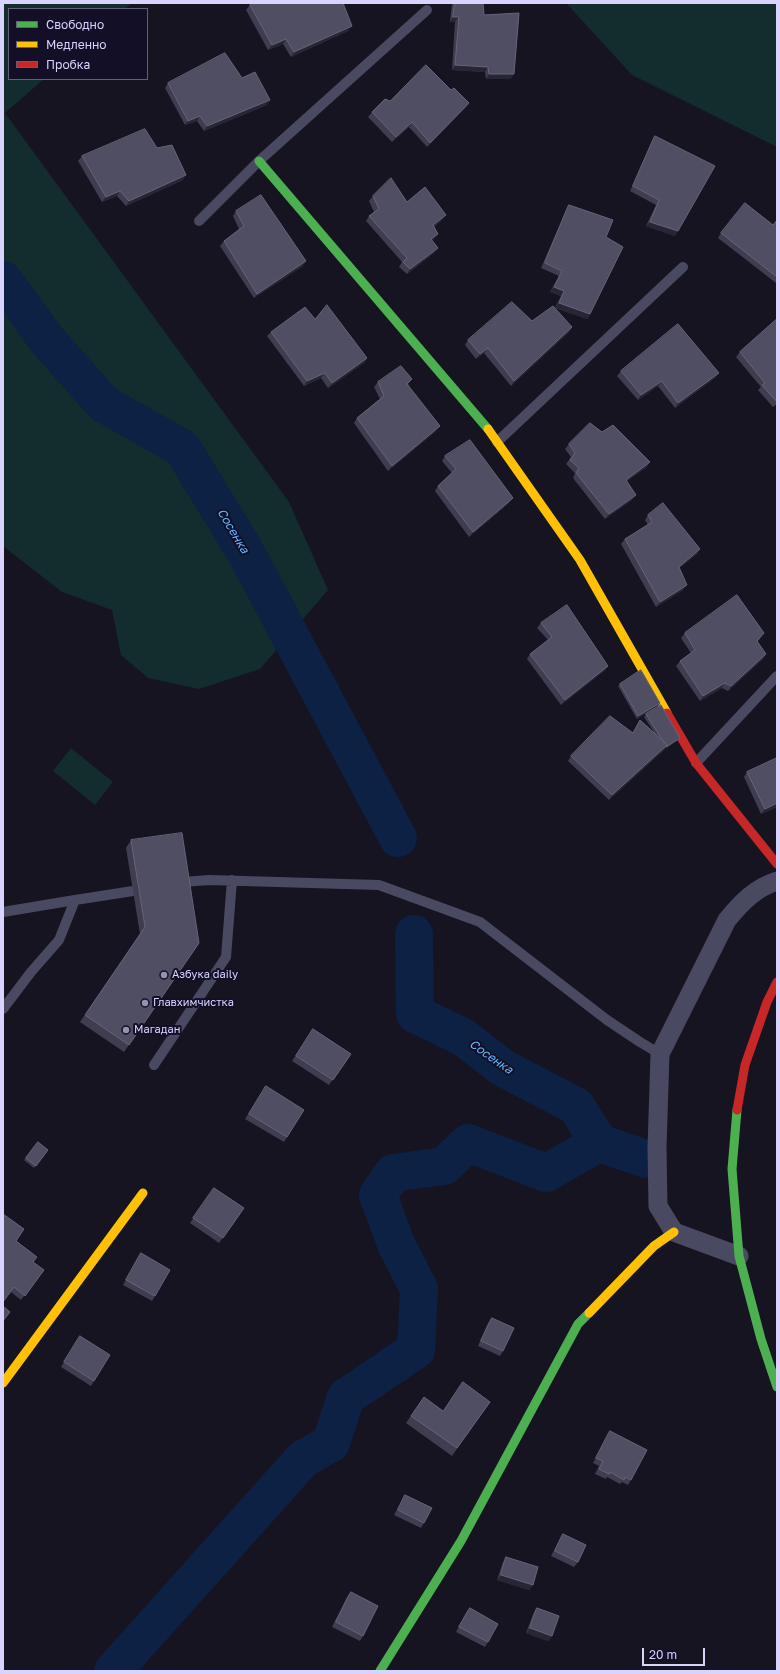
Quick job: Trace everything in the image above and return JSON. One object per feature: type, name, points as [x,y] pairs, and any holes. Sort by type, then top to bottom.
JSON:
[{"type":"street","points":[[259,161],[486,426],[580,560],[696,762],[777,864]]},
{"type":"street","points":[[739,1256],[674,1232],[658,1206],[657,1148],[660,1054],[727,920],[741,902],[765,885],[777,881]]},
{"type":"street","points":[[777,982],[766,1002],[745,1065],[735,1121],[732,1169],[739,1256],[761,1339],[777,1387]]},
{"type":"street","points":[[3,1383],[143,1193]]},
{"type":"street","points":[[380,1671],[461,1541],[578,1324],[654,1246],[674,1232]]},
{"type":"lane","points":[[199,221],[259,161],[427,10]]},
{"type":"lane","points":[[497,442],[683,267]]},
{"type":"lane","points":[[696,762],[777,676]]},
{"type":"lane","points":[[154,1065],[226,957],[232,880]]},
{"type":"lane","points":[[183,882],[232,880],[379,885],[480,922],[607,1020],[660,1054]]},
{"type":"lane","points":[[3,912],[133,891]]},
{"type":"lane","points":[[3,1008],[31,972],[59,940],[75,900]]},
{"type":"green space","points":[[3,3],[132,3],[126,8],[8,8],[8,80],[43,80],[5,113],[289,502],[328,590],[260,669],[199,689],[148,678],[121,655],[112,610],[62,592],[3,546]]},
{"type":"green space","points":[[566,3],[777,3],[777,147],[632,75]]},
{"type":"green space","points":[[71,748],[113,782],[95,805],[53,771]]},
{"type":"building","points":[[253,3],[343,3],[352,26],[294,52],[286,39],[272,45],[250,5]]},
{"type":"building","points":[[455,3],[483,3],[484,15],[519,13],[514,74],[489,74],[488,67],[455,65],[459,17],[453,17]]},
{"type":"building","points":[[225,53],[242,78],[255,72],[270,100],[207,126],[200,116],[188,121],[168,83]]},
{"type":"building","points":[[426,65],[451,90],[454,88],[469,103],[430,143],[412,122],[396,137],[372,112],[385,99],[390,101]]},
{"type":"building","points":[[145,129],[157,148],[172,145],[186,175],[129,201],[120,191],[106,197],[82,156]]},
{"type":"building","points":[[655,136],[715,166],[678,231],[650,222],[659,200],[633,186]]},
{"type":"building","points":[[391,178],[407,202],[425,187],[446,215],[433,225],[438,234],[431,239],[438,248],[410,269],[403,262],[407,258],[369,216],[379,209],[373,196]]},
{"type":"building","points":[[261,195],[306,261],[257,294],[224,241],[244,226],[236,211]]},
{"type":"building","points":[[745,203],[773,225],[777,220],[777,277],[721,233]]},
{"type":"building","points":[[569,205],[613,220],[606,237],[623,247],[590,314],[559,303],[564,291],[554,287],[562,271],[545,263]]},
{"type":"building","points":[[512,302],[532,321],[553,306],[572,327],[514,381],[488,348],[480,354],[468,340]]},
{"type":"building","points":[[327,305],[367,358],[332,383],[325,373],[307,381],[271,332],[305,307],[315,319]]},
{"type":"building","points":[[777,319],[777,402],[762,385],[765,383],[740,352]]},
{"type":"building","points":[[678,324],[719,373],[678,403],[662,381],[641,395],[621,371]]},
{"type":"building","points":[[401,366],[412,379],[407,384],[440,426],[392,466],[357,418],[384,396],[378,382]]},
{"type":"building","points":[[590,423],[602,432],[613,425],[650,462],[626,480],[636,495],[609,514],[576,473],[579,468],[570,460],[575,453],[569,444]]},
{"type":"building","points":[[470,440],[513,498],[473,532],[438,486],[456,469],[445,456]]},
{"type":"building","points":[[663,503],[700,549],[679,567],[687,585],[660,602],[625,539],[652,522],[648,515]]},
{"type":"building","points":[[737,595],[764,633],[757,641],[766,654],[731,686],[725,683],[703,696],[680,661],[695,650],[685,633]]},
{"type":"building","points":[[567,605],[608,666],[565,700],[530,654],[552,637],[541,623]]},
{"type":"building","points":[[641,670],[660,703],[638,716],[620,684]]},
{"type":"building","points":[[661,705],[680,738],[666,747],[667,745],[646,714]]},
{"type":"building","points":[[610,716],[633,733],[640,720],[667,745],[612,795],[571,756]]},
{"type":"building","points":[[777,758],[777,803],[765,809],[747,772]]},
{"type":"building","points":[[182,833],[199,943],[129,1045],[85,1015],[145,927],[131,840]]},
{"type":"building","points":[[313,1029],[351,1054],[333,1080],[296,1056]]},
{"type":"building","points":[[266,1086],[304,1110],[287,1137],[249,1114]]},
{"type":"building","points":[[38,1142],[48,1150],[36,1166],[26,1158]]},
{"type":"building","points":[[214,1188],[244,1208],[223,1238],[193,1218]]},
{"type":"building","points":[[3,1214],[24,1229],[16,1241],[37,1257],[33,1262],[44,1270],[25,1296],[14,1287],[3,1302]]},
{"type":"building","points":[[141,1253],[170,1270],[155,1296],[126,1280]]},
{"type":"building","points":[[3,1306],[10,1312],[3,1321]]},
{"type":"building","points":[[492,1318],[514,1328],[503,1351],[481,1341]]},
{"type":"building","points":[[80,1336],[110,1355],[94,1381],[64,1362]]},
{"type":"building","points":[[463,1382],[490,1402],[457,1448],[411,1416],[424,1397],[443,1411]]},
{"type":"building","points":[[610,1431],[647,1450],[631,1480],[625,1477],[624,1480],[610,1472],[609,1474],[599,1469],[603,1461],[596,1458]]},
{"type":"building","points":[[405,1495],[432,1508],[424,1523],[398,1510]]},
{"type":"building","points":[[563,1534],[586,1545],[578,1562],[555,1551]]},
{"type":"building","points":[[506,1557],[538,1567],[533,1585],[501,1575]]},
{"type":"building","points":[[351,1592],[378,1606],[363,1636],[336,1622]]},
{"type":"building","points":[[470,1608],[498,1624],[488,1642],[459,1627]]},
{"type":"building","points":[[537,1608],[559,1616],[552,1636],[530,1628]]},
{"type":"waterway","name":"Сосенка","points":[[3,280],[47,340],[104,404],[182,448],[246,553],[398,838]]},
{"type":"waterway","name":"Сосенка","points":[[414,934],[415,1014],[463,1037],[503,1068],[576,1106],[599,1143],[646,1159]]},
{"type":"waterway","points":[[113,1671],[303,1459],[331,1443],[346,1397],[416,1350],[419,1289],[396,1244],[378,1195],[393,1173],[444,1166],[468,1143],[546,1173],[599,1143]]},
{"type":"traffic: fast","points":[[259,161],[488,429]]},
{"type":"traffic: fast","points":[[737,1110],[732,1169],[739,1256],[761,1339],[777,1387]]},
{"type":"traffic: fast","points":[[380,1671],[461,1541],[578,1324],[589,1313]]},
{"type":"traffic: slow","points":[[488,429],[580,560],[667,713]]},
{"type":"traffic: slow","points":[[3,1383],[143,1193]]},
{"type":"traffic: slow","points":[[589,1313],[654,1246],[674,1232]]},
{"type":"traffic: jam","points":[[667,713],[696,763],[777,864]]},
{"type":"traffic: jam","points":[[737,1110],[745,1065],[767,1002],[777,982]]},
{"type":"place","name":"Азбука daily","points":[[164,975]]},
{"type":"place","name":"Главхимчистка","points":[[145,1003]]},
{"type":"place","name":"Магадан","points":[[126,1030]]}]
